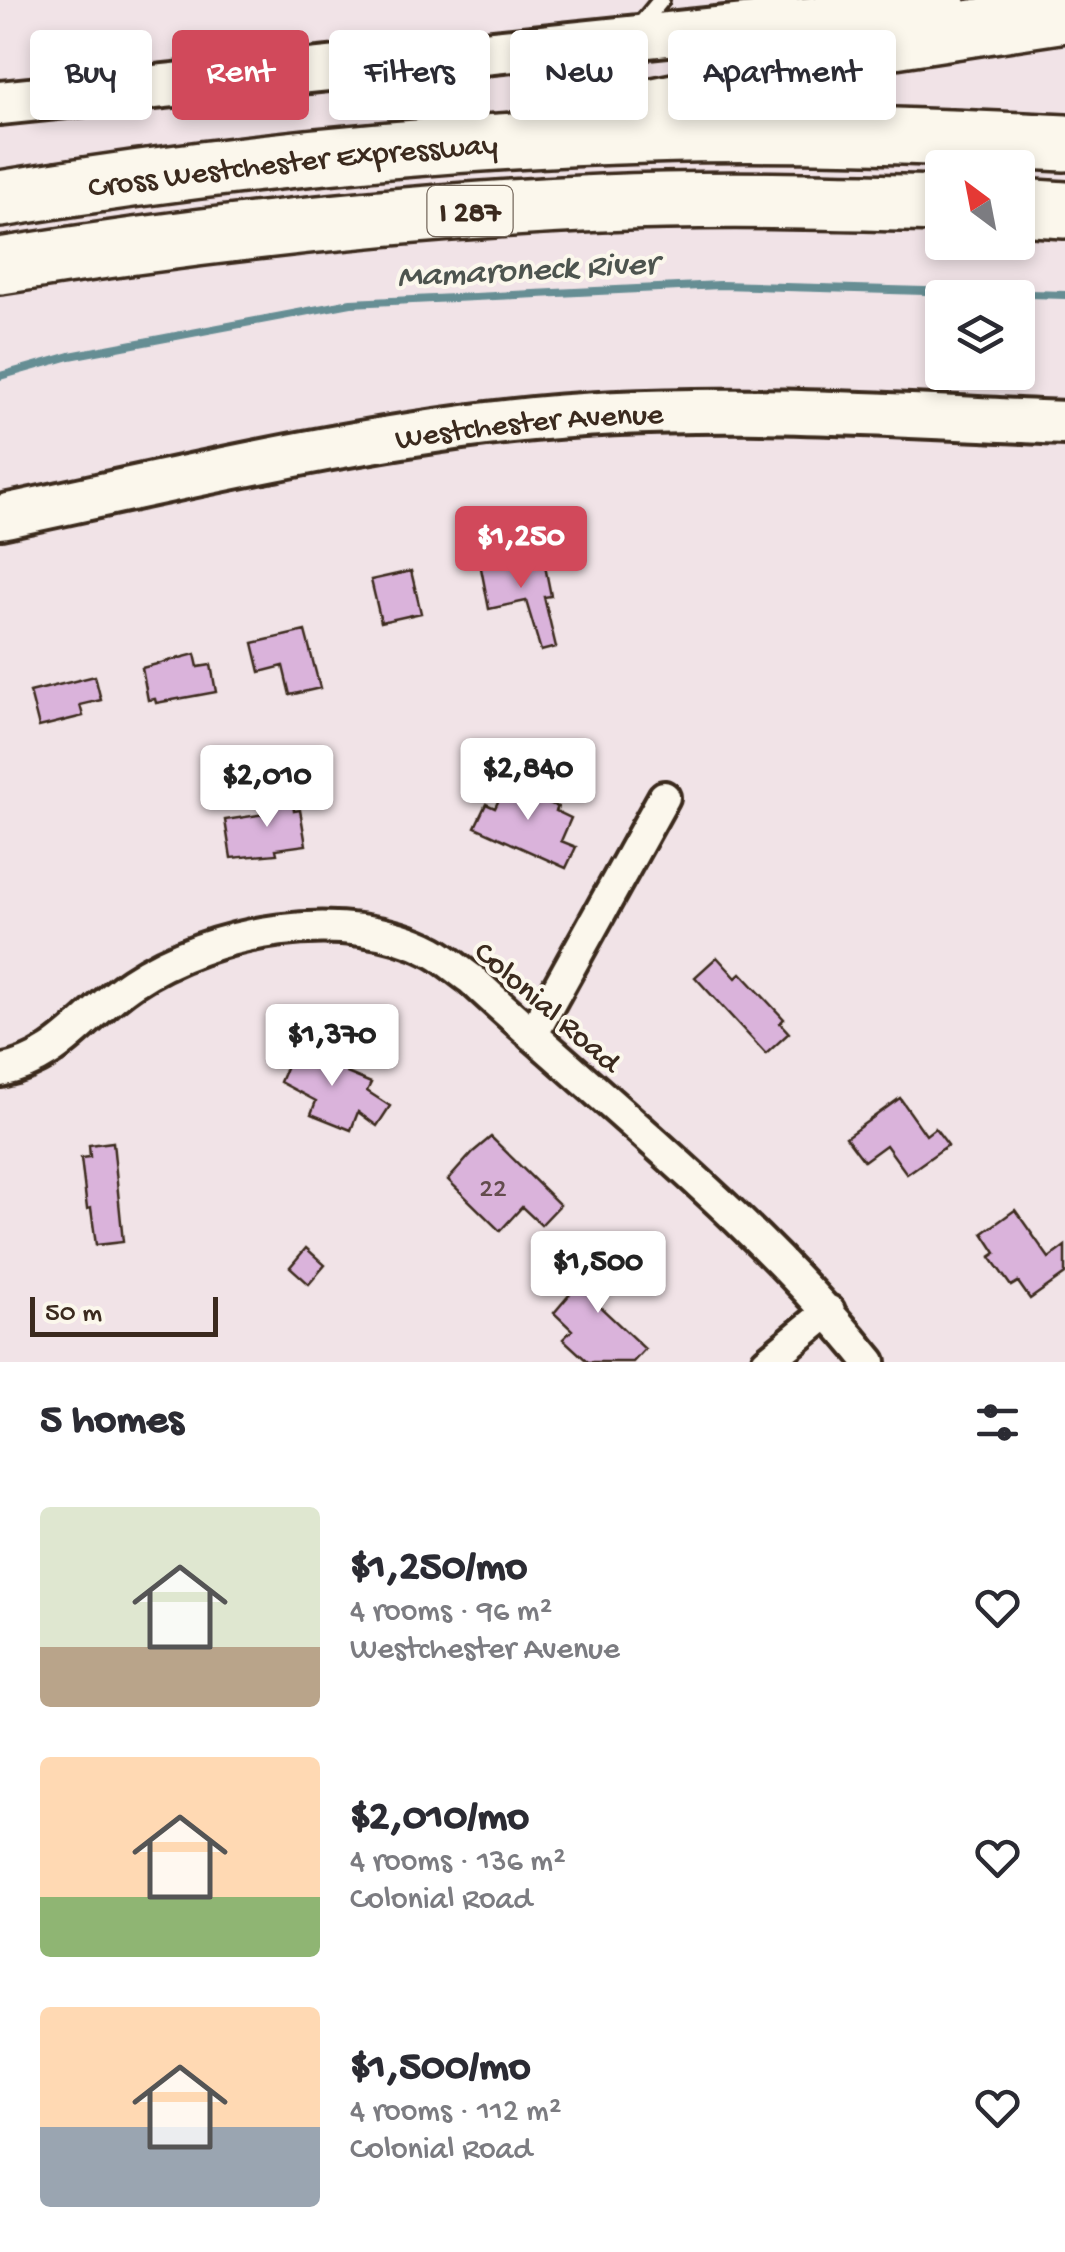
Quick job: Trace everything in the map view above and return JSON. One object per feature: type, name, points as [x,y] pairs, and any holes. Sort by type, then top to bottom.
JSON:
[{"type":"highway","points":[[426,146],[729,91],[860,48],[912,36],[1065,14]]},
{"type":"highway","name":"Cross Westchester Expressway","points":[[0,199],[197,169],[426,146],[722,134],[1065,143]]},
{"type":"highway","name":"Cross Westchester Expressway","points":[[0,266],[249,230],[499,208],[694,200],[925,204]]},
{"type":"highway","points":[[1035,208],[1065,210]]},
{"type":"main road","points":[[648,36],[832,8],[1065,4]]},
{"type":"main road","points":[[3,101],[510,51]]},
{"type":"main road","name":"Westchester Avenue","points":[[0,517],[287,456],[514,421],[734,411],[1065,423]]},
{"type":"street","points":[[532,1035],[664,796]]},
{"type":"street","name":"Colonial Road","points":[[0,1071],[26,1066],[48,1055],[133,983],[189,953],[254,934],[298,929],[356,930],[398,938],[433,952],[471,978],[776,1254],[870,1362]]},
{"type":"street","points":[[767,1362],[829,1311]]},
{"type":"lane","points":[[635,30],[660,0]]},
{"type":"building","points":[[543,556],[551,596],[544,597],[556,647],[541,651],[526,601],[489,609],[480,563],[507,558],[508,563]]},
{"type":"building","points":[[411,571],[421,613],[381,622],[371,580]]},
{"type":"building","points":[[305,631],[320,688],[290,695],[283,666],[260,672],[253,643]]},
{"type":"building","points":[[195,654],[198,667],[211,665],[216,692],[156,703],[155,699],[148,700],[142,668]]},
{"type":"building","points":[[95,676],[101,700],[80,705],[83,716],[39,727],[30,692]]},
{"type":"building","points":[[513,769],[523,787],[540,794],[538,798],[571,818],[561,841],[576,847],[566,868],[475,827],[486,804],[495,808]]},
{"type":"building","points":[[292,793],[294,811],[300,810],[306,845],[276,849],[277,854],[231,858],[225,820],[272,813],[269,797]]},
{"type":"building","points":[[717,957],[736,978],[741,973],[784,1019],[780,1023],[789,1033],[766,1054],[695,977]]},
{"type":"building","points":[[295,1046],[350,1067],[347,1073],[371,1083],[367,1091],[390,1106],[377,1126],[358,1112],[351,1130],[311,1114],[316,1101],[280,1082]]},
{"type":"building","points":[[900,1098],[926,1135],[935,1128],[948,1145],[907,1174],[886,1145],[864,1161],[846,1137]]},
{"type":"building","points":[[491,1137],[560,1205],[541,1225],[522,1207],[500,1231],[448,1180]]},
{"type":"building","points":[[113,1142],[123,1242],[96,1245],[81,1158],[90,1157],[89,1145]]},
{"type":"building","points":[[1015,1210],[1049,1258],[1065,1246],[1065,1274],[1030,1299],[1018,1282],[1011,1286],[990,1257],[996,1253],[983,1233]]},
{"type":"building","points":[[306,1248],[325,1265],[309,1284],[290,1267]]},
{"type":"building","points":[[609,1248],[631,1269],[598,1305],[645,1349],[633,1362],[588,1362],[563,1339],[572,1330],[554,1313]]},
{"type":"waterway","name":"Mamaroneck River","points":[[0,376],[70,356],[351,303],[720,285],[1065,295]]}]
